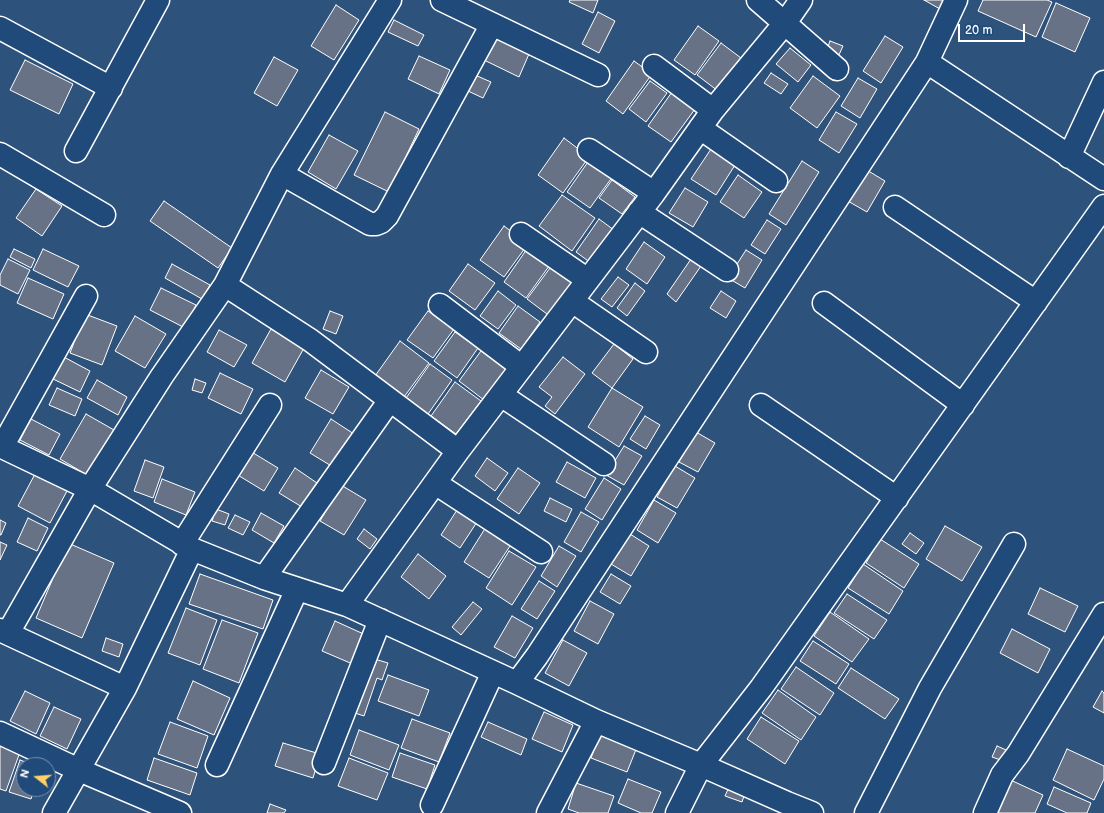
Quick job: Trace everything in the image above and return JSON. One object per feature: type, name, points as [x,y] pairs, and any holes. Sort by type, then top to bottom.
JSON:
[{"type":"street","points":[[76,151],[158,0]]},
{"type":"street","points":[[125,688],[4,632],[90,489],[162,376],[225,285],[282,174],[390,0]]},
{"type":"street","points":[[442,0],[598,75]]},
{"type":"street","points":[[758,0],[837,69]]},
{"type":"street","points":[[347,605],[458,451],[654,193],[713,110],[785,23],[801,0]]},
{"type":"street","points":[[517,683],[537,656],[927,62],[956,0]]},
{"type":"street","points":[[282,174],[370,224],[381,222],[387,216],[492,24]]},
{"type":"street","points":[[0,28],[111,88]]},
{"type":"street","points":[[927,62],[1104,179]]},
{"type":"street","points":[[654,66],[713,110]]},
{"type":"street","points":[[1069,157],[1104,82]]},
{"type":"street","points":[[700,128],[776,181]]},
{"type":"street","points":[[589,150],[654,193]]},
{"type":"street","points":[[0,154],[104,215]]},
{"type":"street","points":[[677,813],[701,765],[761,688],[1104,206]]},
{"type":"street","points":[[894,207],[1036,302]]},
{"type":"street","points":[[639,212],[727,270]]},
{"type":"street","points":[[521,234],[588,280]]},
{"type":"street","points":[[225,285],[310,340],[458,451]]},
{"type":"street","points":[[86,296],[1,446],[90,489],[187,546],[264,578],[347,605],[596,721],[701,765],[784,808],[812,813]]},
{"type":"street","points":[[572,301],[646,352]]},
{"type":"street","points":[[824,303],[963,405]]},
{"type":"street","points":[[440,305],[522,367]]},
{"type":"street","points":[[501,394],[604,464]]},
{"type":"street","points":[[264,578],[390,400]]},
{"type":"street","points":[[54,813],[125,688],[187,546],[270,405]]},
{"type":"street","points":[[762,405],[897,498]]},
{"type":"street","points":[[435,483],[541,552]]},
{"type":"street","points":[[866,813],[930,688],[1014,544]]},
{"type":"street","points":[[217,765],[297,589]]},
{"type":"street","points":[[984,813],[1002,775],[1018,754],[1104,614]]},
{"type":"street","points":[[324,763],[380,620]]},
{"type":"street","points":[[432,805],[493,672]]},
{"type":"street","points":[[548,813],[596,721]]},
{"type":"street","points":[[0,733],[79,770],[180,813]]},
{"type":"building","points":[[570,0],[598,0],[593,13],[569,2]]},
{"type":"building","points":[[924,0],[944,0],[940,9]]},
{"type":"building","points":[[983,0],[1047,0],[1052,2],[1036,37],[978,11]]},
{"type":"building","points":[[1056,3],[1090,18],[1075,52],[1042,37]]},
{"type":"building","points":[[336,5],[359,20],[334,60],[311,46]]},
{"type":"building","points":[[598,12],[615,21],[599,53],[582,44]]},
{"type":"building","points":[[394,20],[424,35],[418,46],[388,32]]},
{"type":"building","points":[[698,26],[719,41],[695,75],[674,60]]},
{"type":"building","points":[[885,36],[903,47],[881,83],[863,71]]},
{"type":"building","points":[[495,38],[529,54],[519,77],[484,60]]},
{"type":"building","points":[[830,41],[843,46],[838,57],[826,52]]},
{"type":"building","points":[[721,43],[741,58],[718,91],[697,75]]},
{"type":"building","points":[[790,48],[811,65],[798,82],[776,64]]},
{"type":"building","points":[[419,56],[450,70],[439,94],[408,79]]},
{"type":"building","points":[[274,57],[298,70],[277,106],[254,93]]},
{"type":"building","points":[[25,60],[73,84],[59,114],[10,90]]},
{"type":"building","points":[[634,61],[652,74],[623,114],[606,101]]},
{"type":"building","points":[[771,73],[788,84],[781,94],[764,83]]},
{"type":"building","points":[[475,75],[491,82],[483,98],[468,91]]},
{"type":"building","points":[[813,76],[840,96],[817,128],[790,108]]},
{"type":"building","points":[[858,78],[877,89],[860,118],[841,106]]},
{"type":"building","points":[[650,81],[667,93],[646,122],[629,109]]},
{"type":"building","points":[[672,92],[695,109],[671,142],[648,126]]},
{"type":"building","points":[[385,112],[419,129],[389,192],[354,175]]},
{"type":"building","points":[[836,112],[857,124],[839,153],[819,140]]},
{"type":"building","points":[[329,135],[358,151],[336,189],[308,172]]},
{"type":"building","points":[[564,138],[589,157],[563,193],[538,175]]},
{"type":"building","points":[[711,149],[735,165],[716,195],[691,179]]},
{"type":"building","points":[[590,159],[613,176],[590,208],[567,192]]},
{"type":"building","points":[[802,161],[819,172],[786,225],[769,214]]},
{"type":"building","points":[[865,169],[885,181],[867,212],[846,200]]},
{"type":"building","points":[[738,175],[762,192],[744,218],[720,202]]},
{"type":"building","points":[[612,180],[635,197],[622,214],[599,198]]},
{"type":"building","points":[[685,188],[708,202],[693,227],[669,213]]},
{"type":"building","points":[[36,189],[62,206],[42,236],[16,218]]},
{"type":"building","points":[[562,195],[595,218],[572,251],[539,226]]},
{"type":"building","points":[[164,201],[232,248],[218,268],[150,221]]},
{"type":"building","points":[[599,219],[614,230],[591,263],[576,252]]},
{"type":"building","points":[[767,220],[781,229],[765,254],[751,245]]},
{"type":"building","points":[[504,226],[528,244],[504,277],[480,260]]},
{"type":"building","points":[[644,242],[665,257],[647,284],[626,269]]},
{"type":"building","points":[[529,246],[552,262],[526,298],[504,282]]},
{"type":"building","points":[[14,249],[35,259],[31,268],[10,257]]},
{"type":"building","points":[[43,249],[79,266],[68,287],[33,270]]},
{"type":"building","points":[[746,250],[762,260],[745,288],[728,278]]},
{"type":"building","points":[[8,259],[30,270],[18,294],[0,285],[0,275]]},
{"type":"building","points":[[691,259],[701,266],[676,302],[667,294]]},
{"type":"building","points":[[172,264],[210,285],[202,299],[165,278]]},
{"type":"building","points":[[468,264],[495,283],[475,310],[449,291]]},
{"type":"building","points":[[553,264],[576,281],[551,317],[527,299]]},
{"type":"building","points":[[618,277],[629,285],[612,307],[601,299]]},
{"type":"building","points":[[28,278],[64,294],[53,319],[17,303]]},
{"type":"building","points":[[635,283],[645,291],[627,316],[617,308]]},
{"type":"building","points":[[161,288],[196,305],[185,328],[150,310]]},
{"type":"building","points":[[498,291],[516,305],[498,329],[480,316]]},
{"type":"building","points":[[721,291],[736,301],[726,318],[710,308]]},
{"type":"building","points":[[518,306],[540,322],[521,349],[499,333]]},
{"type":"building","points":[[330,311],[343,316],[336,334],[323,329]]},
{"type":"building","points":[[428,311],[454,329],[433,358],[407,340]]},
{"type":"building","points":[[85,314],[117,326],[102,365],[70,353]]},
{"type":"building","points":[[135,316],[166,334],[145,368],[115,351]]},
{"type":"building","points":[[271,329],[304,348],[285,382],[252,363]]},
{"type":"building","points":[[219,330],[247,345],[234,367],[207,352]]},
{"type":"building","points":[[455,332],[478,348],[457,378],[434,361]]},
{"type":"building","points":[[400,341],[429,363],[404,397],[375,376]]},
{"type":"building","points":[[614,344],[633,359],[612,388],[592,373]]},
{"type":"building","points":[[481,351],[506,369],[484,400],[459,381]]},
{"type":"building","points":[[62,356],[90,371],[80,392],[51,378]]},
{"type":"building","points":[[563,357],[585,374],[555,414],[545,406],[552,397],[539,387]]},
{"type":"building","points":[[430,364],[452,380],[428,414],[406,398]]},
{"type":"building","points":[[321,370],[349,387],[333,414],[305,398]]},
{"type":"building","points":[[220,373],[253,389],[241,414],[208,398]]},
{"type":"building","points":[[195,379],[206,383],[202,393],[192,390]]},
{"type":"building","points":[[97,380],[127,397],[118,415],[87,398]]},
{"type":"building","points":[[455,382],[481,401],[456,434],[431,416]]},
{"type":"building","points":[[57,388],[82,399],[75,416],[49,405]]},
{"type":"building","points":[[612,388],[643,407],[619,447],[588,427]]},
{"type":"building","points":[[86,414],[114,430],[89,476],[60,459]]},
{"type":"building","points":[[645,416],[660,425],[646,449],[630,439]]},
{"type":"building","points":[[31,419],[60,434],[49,455],[20,440]]},
{"type":"building","points":[[331,419],[354,434],[333,467],[310,453]]},
{"type":"building","points":[[696,432],[715,443],[698,472],[679,462]]},
{"type":"building","points":[[624,446],[642,456],[624,485],[606,475]]},
{"type":"building","points":[[250,451],[278,468],[264,491],[236,474]]},
{"type":"building","points":[[487,458],[508,473],[495,491],[475,476]]},
{"type":"building","points":[[145,460],[164,467],[153,498],[134,491]]},
{"type":"building","points":[[567,462],[596,478],[585,498],[556,482]]},
{"type":"building","points":[[675,466],[695,478],[677,508],[657,497]]},
{"type":"building","points":[[295,468],[317,483],[302,507],[279,493]]},
{"type":"building","points":[[518,468],[540,483],[519,514],[497,499]]},
{"type":"building","points":[[35,474],[67,491],[50,523],[18,506]]},
{"type":"building","points":[[604,478],[621,489],[602,520],[585,509]]},
{"type":"building","points":[[162,479],[195,492],[186,515],[154,502]]},
{"type":"building","points":[[341,485],[366,500],[344,535],[320,521]]},
{"type":"building","points":[[550,498],[572,509],[566,522],[544,511]]},
{"type":"building","points":[[654,500],[676,513],[658,543],[637,530]]},
{"type":"building","points":[[216,509],[229,514],[225,525],[212,521]]},
{"type":"building","points":[[457,510],[477,522],[460,548],[441,535]]},
{"type":"building","points":[[581,512],[599,522],[581,552],[564,542]]},
{"type":"building","points":[[261,513],[284,526],[274,543],[252,530]]},
{"type":"building","points":[[235,515],[250,522],[243,535],[228,528]]},
{"type":"building","points":[[28,518],[48,528],[37,551],[17,542]]},
{"type":"building","points":[[0,520],[6,523],[1,535],[0,535]]},
{"type":"building","points":[[945,526],[982,547],[962,581],[926,559]]},
{"type":"building","points":[[486,527],[512,543],[489,578],[464,562]]},
{"type":"building","points":[[364,529],[377,539],[370,549],[357,539]]},
{"type":"building","points":[[910,533],[924,543],[916,554],[902,544]]},
{"type":"building","points":[[630,534],[649,546],[631,576],[611,564]]},
{"type":"building","points":[[880,539],[919,564],[904,588],[866,563]]},
{"type":"building","points":[[0,542],[7,545],[0,560]]},
{"type":"building","points":[[68,543],[114,563],[82,638],[36,618]]},
{"type":"building","points":[[559,546],[576,556],[557,587],[541,576]]},
{"type":"building","points":[[509,551],[536,567],[512,605],[486,588]]},
{"type":"building","points":[[418,554],[446,576],[429,599],[401,577]]},
{"type":"building","points":[[863,564],[903,591],[889,614],[848,588]]},
{"type":"building","points":[[200,574],[273,600],[263,629],[189,604]]},
{"type":"building","points":[[611,574],[631,586],[620,604],[600,592]]},
{"type":"building","points":[[539,581],[555,591],[537,619],[521,609]]},
{"type":"building","points":[[1040,588],[1078,606],[1065,632],[1028,614]]},
{"type":"building","points":[[847,594],[887,620],[874,639],[834,613]]},
{"type":"building","points":[[590,601],[614,614],[598,644],[574,631]]},
{"type":"building","points":[[473,602],[482,609],[461,635],[452,627]]},
{"type":"building","points":[[186,608],[217,620],[200,665],[168,653]]},
{"type":"building","points":[[830,612],[869,639],[852,662],[814,636]]},
{"type":"building","points":[[512,616],[533,628],[515,658],[494,647]]},
{"type":"building","points":[[222,620],[258,633],[239,683],[203,669]]},
{"type":"building","points":[[335,621],[368,636],[355,665],[322,651]]},
{"type":"building","points":[[1012,629],[1050,649],[1038,673],[1000,653]]},
{"type":"building","points":[[106,638],[123,644],[119,657],[102,651]]},
{"type":"building","points":[[563,640],[587,653],[569,686],[545,673]]},
{"type":"building","points":[[813,641],[849,664],[836,684],[800,661]]},
{"type":"building","points":[[368,657],[388,663],[382,680],[377,678],[364,716],[349,711]]},
{"type":"building","points":[[796,667],[834,693],[820,715],[781,689]]},
{"type":"building","points":[[851,668],[899,699],[885,719],[838,688]]},
{"type":"building","points":[[388,675],[429,690],[419,716],[378,701]]},
{"type":"building","points":[[193,681],[230,698],[214,735],[177,719]]},
{"type":"building","points":[[778,690],[816,717],[801,740],[762,713]]},
{"type":"building","points":[[25,691],[50,703],[36,734],[10,721]]},
{"type":"building","points":[[1102,691],[1104,693],[1104,713],[1093,707]]},
{"type":"building","points":[[54,707],[81,719],[67,749],[40,736]]},
{"type":"building","points":[[544,712],[573,725],[562,752],[532,739]]},
{"type":"building","points":[[761,717],[799,741],[785,764],[747,739]]},
{"type":"building","points":[[412,719],[450,733],[439,762],[401,748]]},
{"type":"building","points":[[170,722],[208,736],[197,768],[158,754]]},
{"type":"building","points":[[488,722],[527,739],[521,755],[481,737]]},
{"type":"building","points":[[359,730],[399,745],[389,770],[350,755]]},
{"type":"building","points":[[600,733],[637,747],[627,772],[591,758]]},
{"type":"building","points":[[283,743],[320,754],[313,778],[275,766]]},
{"type":"building","points":[[0,745],[20,752],[18,757],[16,757],[16,763],[6,791],[0,789]]},
{"type":"building","points":[[997,746],[1013,753],[1009,763],[992,757]]},
{"type":"building","points":[[1067,749],[1104,766],[1104,779],[1094,800],[1053,780]]},
{"type":"building","points":[[400,753],[435,765],[427,789],[392,777]]},
{"type":"building","points":[[154,758],[197,773],[190,795],[147,780]]},
{"type":"building","points":[[349,758],[388,773],[377,800],[338,786]]},
{"type":"building","points":[[16,772],[16,794],[9,792]]},
{"type":"building","points":[[1004,777],[1043,795],[1035,813],[1000,813],[990,808]]},
{"type":"building","points":[[628,779],[661,792],[652,813],[641,813],[618,803]]},
{"type":"building","points":[[576,783],[614,796],[608,813],[579,813],[568,809]]},
{"type":"building","points":[[729,787],[745,793],[742,802],[725,796]]},
{"type":"building","points":[[1054,787],[1091,803],[1087,813],[1067,813],[1047,804]]},
{"type":"building","points":[[270,804],[286,810],[284,813],[267,813]]}]
